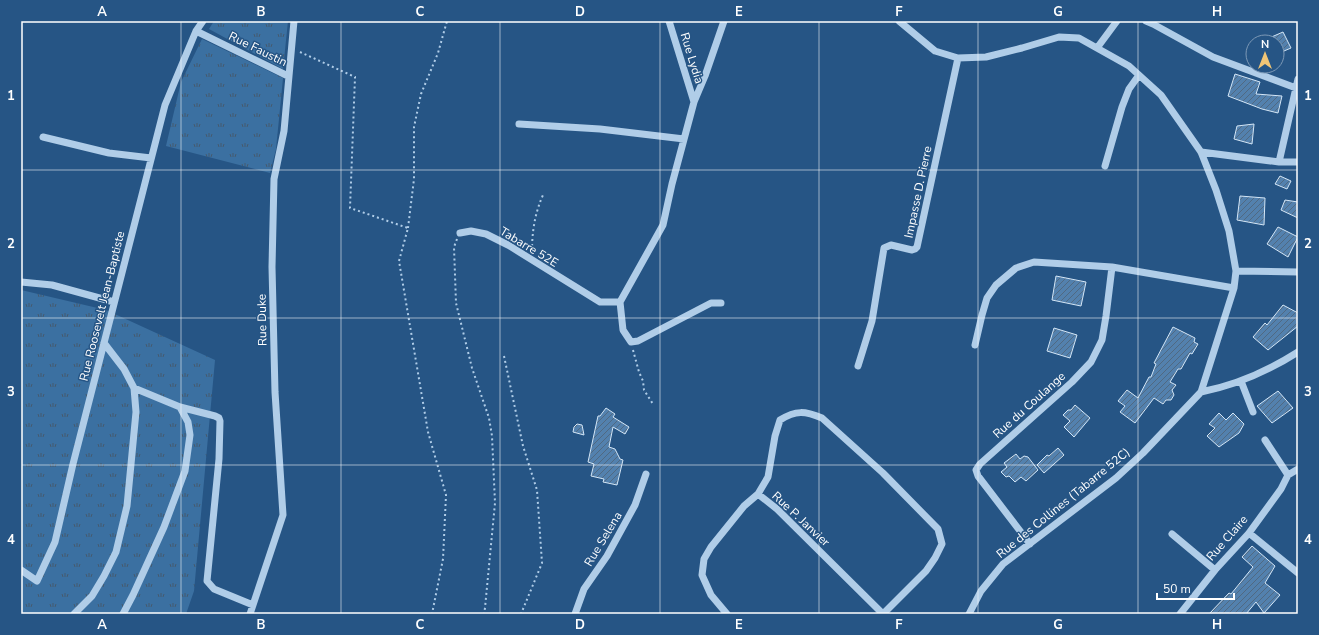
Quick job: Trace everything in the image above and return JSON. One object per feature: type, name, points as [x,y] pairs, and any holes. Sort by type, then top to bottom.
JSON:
[{"type":"street","name":"Rue Roosevelt Jean-Baptiste","points":[[21,570],[37,581],[55,542],[72,464],[165,105],[196,31],[203,21]]},
{"type":"street","name":"Rue Duke","points":[[250,614],[283,515],[274,392],[272,267],[274,179],[284,131],[294,21]]},
{"type":"street","name":"Rue Lydia","points":[[669,21],[694,102]]},
{"type":"street","points":[[721,303],[711,303],[638,341],[631,342],[623,330],[620,302],[663,225],[672,184],[694,102],[705,76],[724,21]]},
{"type":"street","name":"Rue des Collines (Tabarre 52C)","points":[[899,21],[935,51],[958,58],[986,57],[1059,37],[1079,38],[1129,66],[1161,95],[1201,152],[1216,190],[1229,230],[1236,271],[1234,288],[1201,392],[1143,453],[1116,478],[1087,502],[1003,564],[981,591],[969,614]]},
{"type":"street","points":[[1097,48],[1117,21]]},
{"type":"street","points":[[1146,21],[1212,57],[1296,88]]},
{"type":"street","name":"Rue Faustin","points":[[196,31],[288,76]]},
{"type":"street","name":"Impasse D. Pierre","points":[[858,366],[872,321],[884,248],[891,245],[912,250],[917,247],[958,58]]},
{"type":"street","points":[[1105,166],[1129,89],[1139,75]]},
{"type":"street","points":[[1279,162],[1298,79]]},
{"type":"street","points":[[519,124],[600,129],[684,140]]},
{"type":"street","points":[[43,137],[109,152],[151,158]]},
{"type":"street","points":[[1201,152],[1279,162],[1298,162]]},
{"type":"street","name":"Tabarre 52E","points":[[460,233],[471,231],[486,234],[600,302],[620,302]]},
{"type":"street","points":[[975,345],[987,298],[996,285],[1016,268],[1034,262],[1112,267],[1234,288]]},
{"type":"street","name":"Rue du Coulange","points":[[1030,544],[978,476],[976,470],[980,464],[1072,382],[1091,362],[1102,340],[1112,267]]},
{"type":"street","points":[[1236,271],[1298,272]]},
{"type":"street","points":[[21,282],[52,285],[114,302]]},
{"type":"street","points":[[74,614],[92,596],[116,552],[127,506],[136,412],[134,388],[124,369],[104,343]]},
{"type":"street","points":[[1201,392],[1222,388],[1240,381],[1276,366],[1298,352]]},
{"type":"street","points":[[1240,381],[1253,412]]},
{"type":"street","points":[[134,388],[180,407],[219,418],[219,459],[207,581],[214,589],[252,606]]},
{"type":"street","points":[[123,614],[133,596],[164,527],[185,471],[190,435],[188,422],[180,407]]},
{"type":"street","points":[[758,494],[768,477],[775,436],[780,420],[790,414],[803,412],[822,418],[883,473],[938,529],[942,544],[926,571],[883,614]]},
{"type":"street","points":[[1265,440],[1288,475],[1298,469]]},
{"type":"street","name":"Rue Selena","points":[[575,614],[584,589],[607,556],[635,505],[646,474]]},
{"type":"street","name":"Rue Claire","points":[[1180,614],[1215,570],[1249,533],[1281,489],[1288,475]]},
{"type":"street","name":"Rue P. Janvier","points":[[727,614],[711,596],[702,575],[704,559],[744,506],[758,494],[777,509],[883,614]]},
{"type":"street","points":[[1249,533],[1298,573]]},
{"type":"street","points":[[1172,534],[1215,570]]},
{"type":"path","points":[[432,614],[443,559],[446,495],[428,432],[399,261],[408,228],[414,179],[414,127],[421,94],[438,53],[447,21]]},
{"type":"path","points":[[291,48],[355,77],[350,208],[408,228]]},
{"type":"path","points":[[531,260],[532,232],[538,206],[543,195]]},
{"type":"path","points":[[460,233],[454,247],[456,303],[472,368],[489,418],[492,436],[496,503],[486,608],[484,614]]},
{"type":"path","points":[[631,342],[643,381],[644,390],[653,404]]},
{"type":"path","points":[[504,356],[523,446],[538,497],[542,563],[521,614]]},
{"type":"green space","points":[[214,21],[288,21],[283,69],[209,29]]},
{"type":"green space","points":[[202,39],[283,78],[276,149],[270,173],[166,146],[181,82]]},
{"type":"green space","points":[[21,290],[106,310],[215,360],[194,591],[186,614],[21,614]]},
{"type":"building","points":[[1285,36],[1291,48],[1285,51]]},
{"type":"building","points":[[1235,74],[1260,82],[1256,94],[1282,96],[1278,113],[1262,109],[1228,96]]},
{"type":"building","points":[[1254,124],[1252,144],[1234,139],[1237,126]]},
{"type":"building","points":[[1280,176],[1291,181],[1287,189],[1275,184]]},
{"type":"building","points":[[1240,196],[1265,198],[1264,225],[1237,220]]},
{"type":"building","points":[[1285,200],[1298,202],[1298,218],[1281,210]]},
{"type":"building","points":[[1278,227],[1298,237],[1288,257],[1267,244]]},
{"type":"building","points":[[1056,276],[1086,282],[1081,306],[1052,300]]},
{"type":"building","points":[[1283,305],[1298,313],[1298,326],[1268,350],[1253,337],[1265,323],[1267,325]]},
{"type":"building","points":[[1173,327],[1195,338],[1194,342],[1198,344],[1192,354],[1190,353],[1181,369],[1178,369],[1170,382],[1176,385],[1172,390],[1174,395],[1171,400],[1166,400],[1163,404],[1154,398],[1135,423],[1120,412],[1125,406],[1118,401],[1127,390],[1138,398],[1149,377],[1151,377],[1156,364],[1154,363]]},
{"type":"building","points":[[1054,328],[1077,335],[1070,358],[1047,351]]},
{"type":"building","points":[[1278,391],[1293,408],[1272,423],[1257,406]]},
{"type":"building","points":[[1075,405],[1090,418],[1074,437],[1064,427],[1070,421],[1063,415],[1068,410],[1071,410]]},
{"type":"building","points":[[606,408],[615,414],[613,417],[629,427],[625,434],[613,427],[609,447],[615,449],[620,459],[623,460],[617,485],[603,482],[604,479],[591,476],[594,464],[588,462],[598,416],[600,416]]},
{"type":"building","points":[[1219,413],[1226,420],[1233,413],[1244,424],[1239,433],[1219,447],[1207,436],[1215,428],[1209,424]]},
{"type":"building","points":[[577,424],[582,425],[584,435],[573,432],[574,427]]},
{"type":"building","points":[[1058,448],[1064,455],[1044,473],[1037,465],[1047,455],[1049,456]]},
{"type":"building","points":[[1016,454],[1020,459],[1024,456],[1028,457],[1038,470],[1026,481],[1021,477],[1015,482],[1009,476],[1006,477],[1001,472],[1007,467],[1004,463]]},
{"type":"building","points":[[1252,546],[1275,566],[1265,583],[1280,595],[1264,613],[1256,602],[1246,614],[1209,614],[1229,593],[1231,594],[1253,567],[1242,557]]}]
